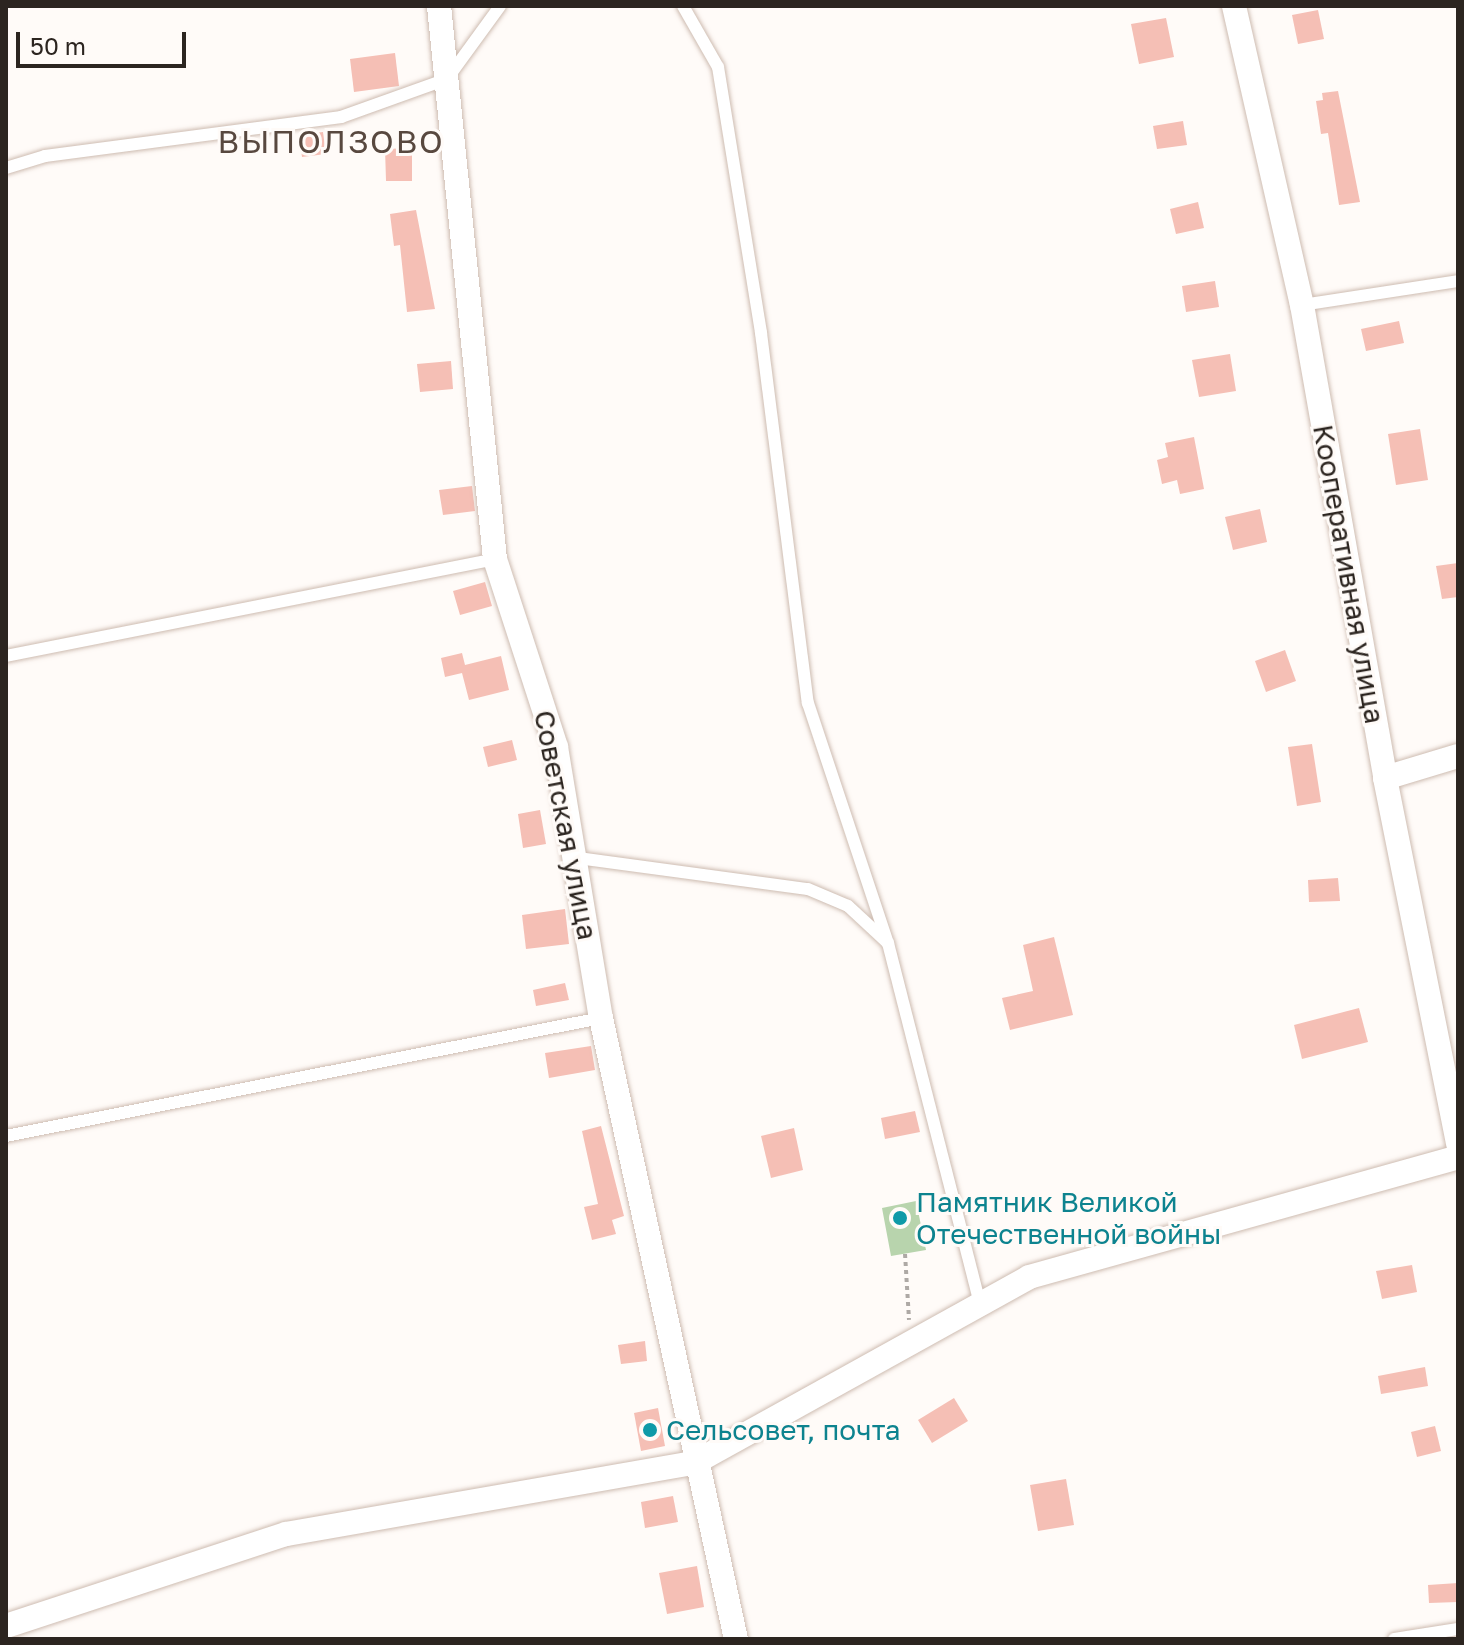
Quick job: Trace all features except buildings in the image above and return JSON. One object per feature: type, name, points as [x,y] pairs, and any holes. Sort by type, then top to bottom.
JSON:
[{"type":"street","name":"Советская улица","points":[[439,6],[495,559],[556,747],[578,858],[601,1018],[694,1463],[736,1639]]},
{"type":"street","name":"Кооперативная улица","points":[[1234,6],[1302,305],[1385,778],[1458,1144]]},
{"type":"street","points":[[1385,778],[1458,756]]},
{"type":"street","points":[[6,1626],[286,1534],[694,1463],[1029,1277],[1458,1157]]},
{"type":"lane","points":[[6,168],[45,156],[341,117],[447,79],[500,6]]},
{"type":"lane","points":[[683,6],[718,67],[761,333],[808,703],[888,943],[980,1304]]},
{"type":"lane","points":[[1302,305],[1458,281]]},
{"type":"lane","points":[[6,656],[495,559]]},
{"type":"lane","points":[[578,858],[808,889],[848,906],[888,943]]},
{"type":"lane","points":[[6,1136],[601,1018]]},
{"type":"lane","points":[[1394,1639],[1458,1629]]},
{"type":"path","points":[[905,1254],[910,1342]]},
{"type":"green space","points":[[916,1201],[926,1250],[891,1256],[882,1208]]},
{"type":"place","name":"Памятник Великой Отечественной войны","points":[[900,1218]]},
{"type":"place","name":"Сельсовет, почта","points":[[650,1430]]},
{"type":"district","name":"ВЫПОЛЗОВО","points":[[331,141]]}]
